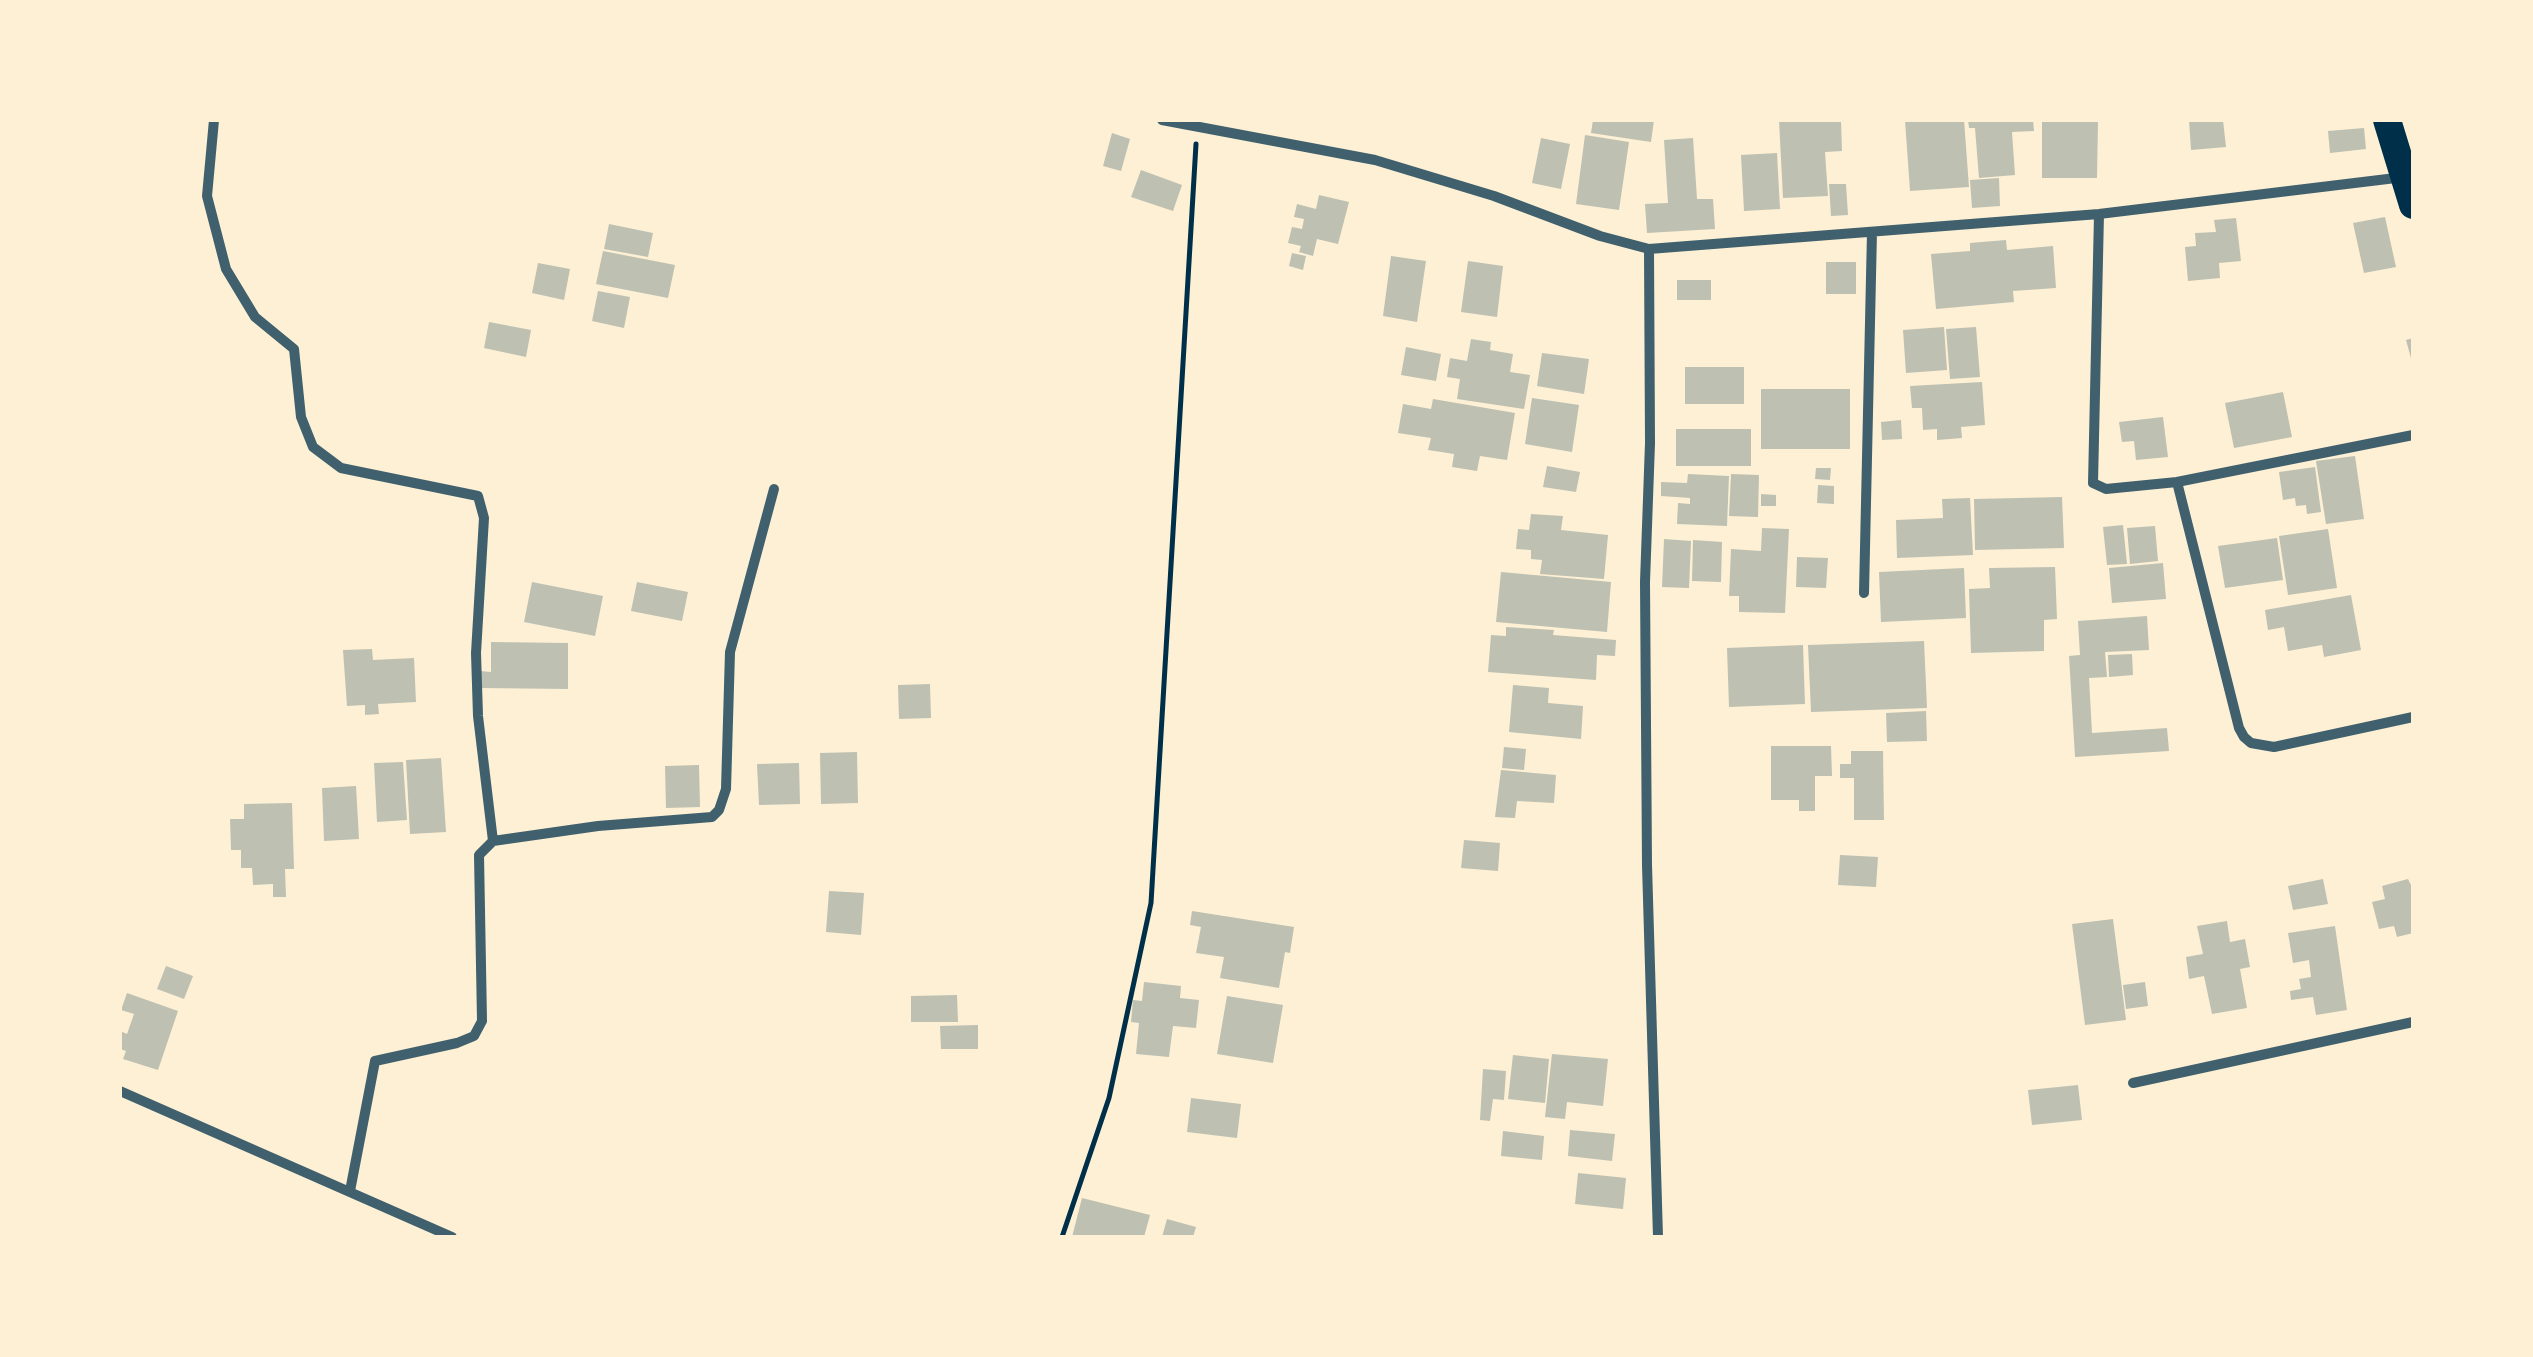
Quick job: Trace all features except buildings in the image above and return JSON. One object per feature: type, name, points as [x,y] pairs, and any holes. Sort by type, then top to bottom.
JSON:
[{"type":"highway","points":[[2387,120],[2413,205]]},
{"type":"street","points":[[214,120],[207,196],[226,269],[255,317],[294,349],[301,417],[313,447],[341,468],[478,496],[484,518],[476,653],[478,716],[492,841]]},
{"type":"street","points":[[1162,120],[1375,160],[1649,249],[2099,214],[2404,177]]},
{"type":"street","points":[[2099,214],[2093,483],[2106,489],[2177,482],[2413,434]]},
{"type":"street","points":[[1864,594],[1872,232]]},
{"type":"street","points":[[1649,249],[1646,808],[1658,1237]]},
{"type":"street","points":[[2177,482],[2244,737],[2274,747],[2413,717]]},
{"type":"street","points":[[350,1190],[375,1060],[457,1044],[474,1036],[482,1022],[479,855],[492,841],[598,826],[712,817],[719,810],[726,789],[730,652],[774,489]]},
{"type":"street","points":[[2133,1083],[2413,1022]]},
{"type":"street","points":[[120,1091],[452,1237]]},
{"type":"path","points":[[1062,1237],[1108,1098],[1150,904],[1197,126]]}]
